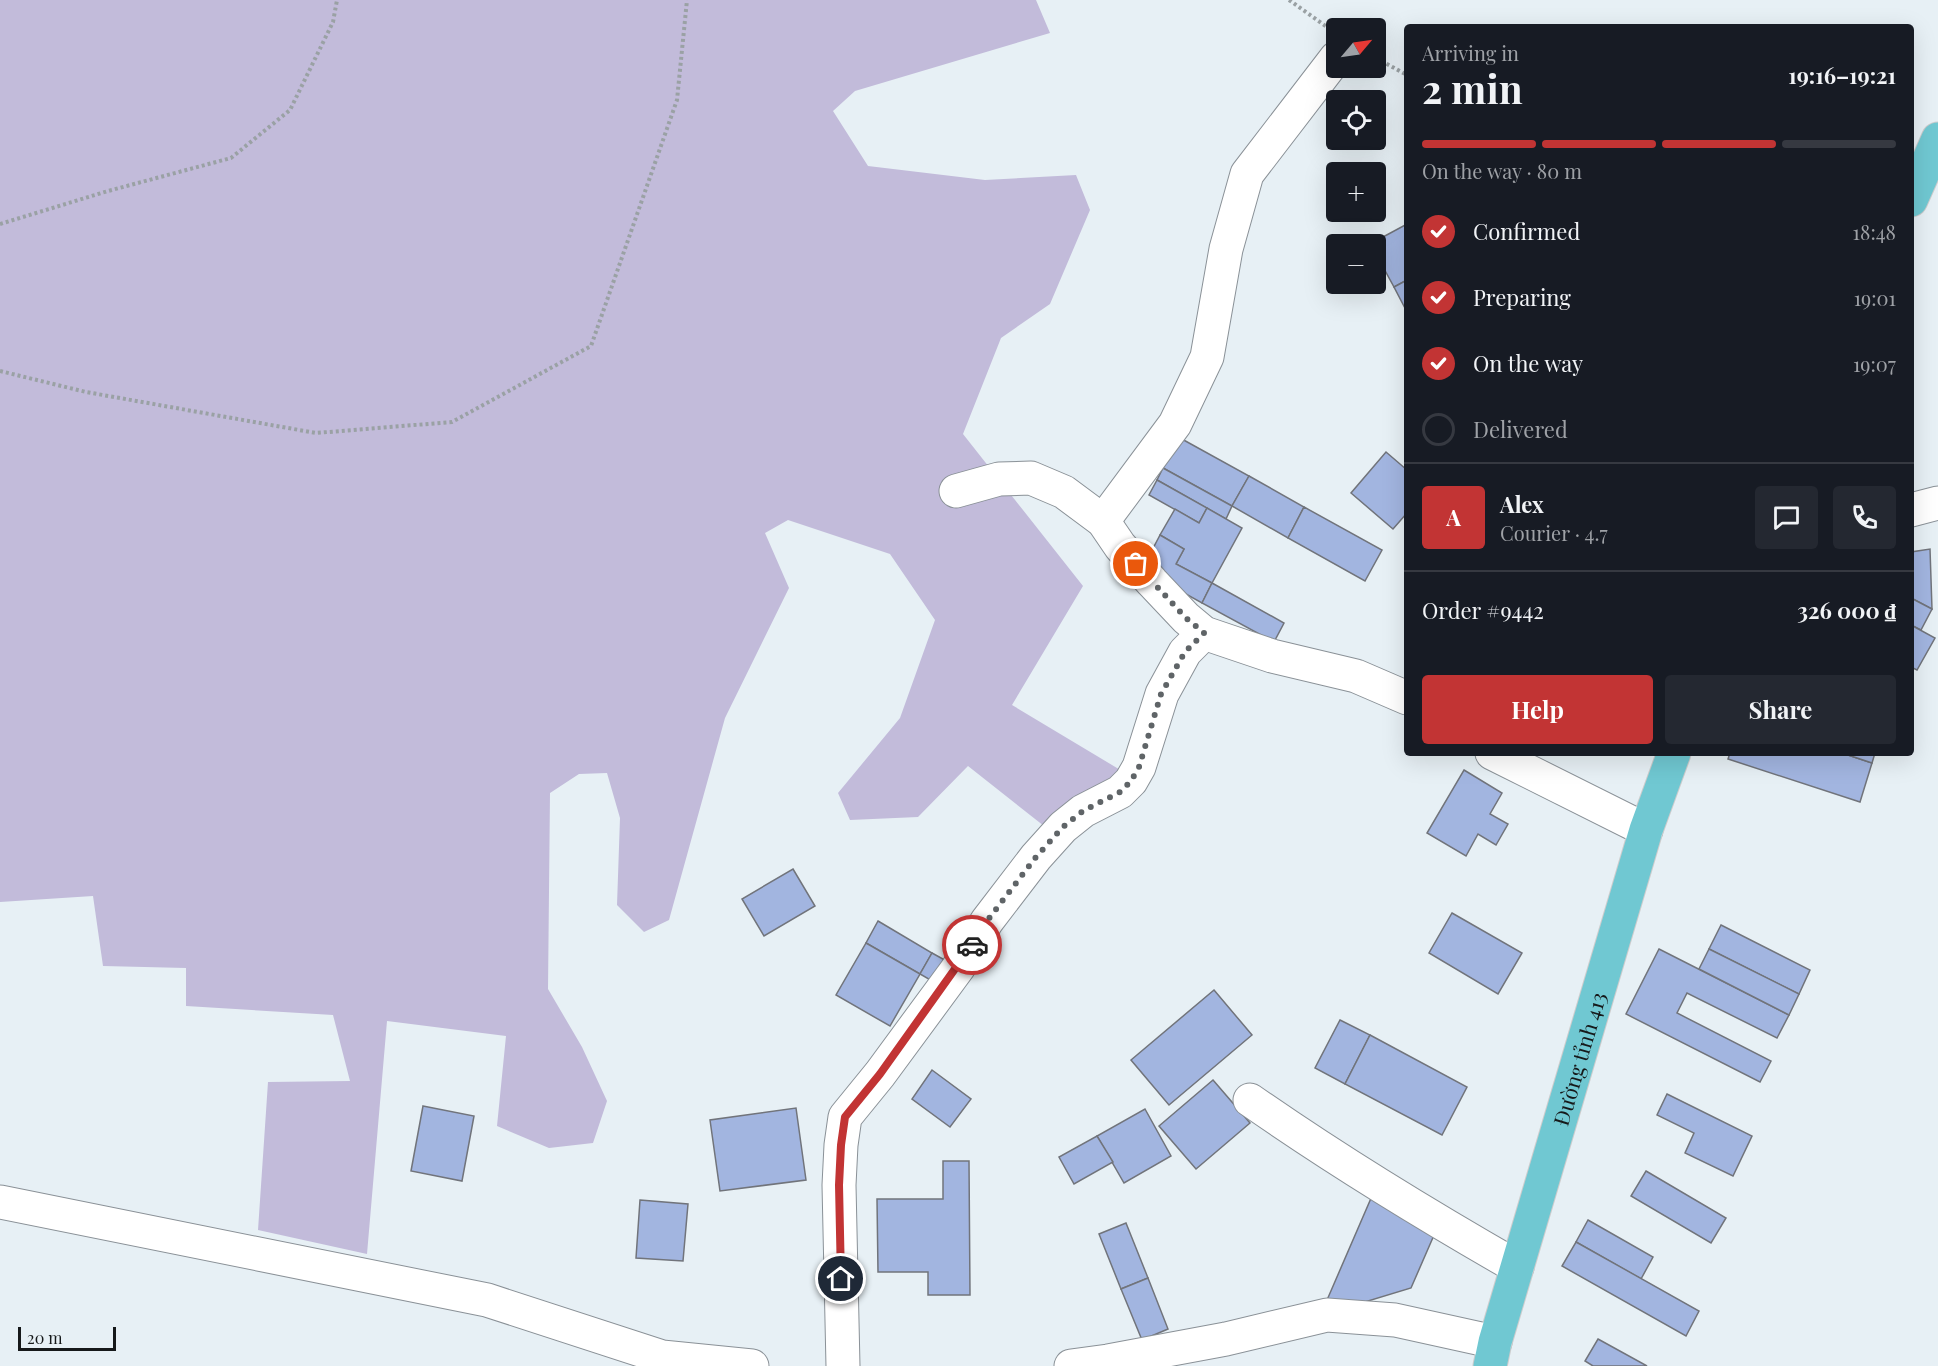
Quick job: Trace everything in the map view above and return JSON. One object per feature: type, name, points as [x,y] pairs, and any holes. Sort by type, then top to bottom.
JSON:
[{"type":"main road","points":[[1914,193],[1938,139]]},
{"type":"main road","name":"Đường tỉnh 413","points":[[1493,1354],[1646,830],[1673,756]]},
{"type":"street","points":[[1103,521],[1175,424],[1207,357],[1226,249],[1246,174],[1326,71]]},
{"type":"street","points":[[957,491],[999,479],[1030,478],[1064,492],[1103,521],[1120,546],[1144,573],[1186,618],[1204,633],[1272,656],[1356,676],[1404,697]]},
{"type":"street","points":[[1914,509],[1938,503]]},
{"type":"street","points":[[843,1366],[839,1185],[845,1117],[880,1074],[958,968],[987,921],[1036,857],[1063,827],[1083,811],[1120,792],[1131,781],[1139,767],[1161,694],[1185,652],[1204,633]]},
{"type":"street","points":[[1498,756],[1646,830]]},
{"type":"street","points":[[1250,1100],[1315,1145],[1517,1267]]},
{"type":"street","points":[[0,1202],[487,1300],[662,1357],[752,1366]]},
{"type":"street","points":[[1071,1366],[1226,1339],[1327,1315],[1395,1320],[1493,1354]]},
{"type":"path","points":[[0,224],[108,190],[231,158],[290,110],[333,22],[337,0]]},
{"type":"path","points":[[0,371],[86,392],[316,433],[452,422],[591,346],[677,100],[687,0]]},
{"type":"path","points":[[1289,0],[1326,26]]},
{"type":"path","points":[[1386,63],[1404,73]]},
{"type":"shaded area","points":[[0,0],[1036,0],[1050,33],[855,91],[833,111],[868,166],[985,180],[1076,175],[1090,210],[1050,304],[1001,338],[963,434],[1083,586],[1012,705],[1122,771],[1044,826],[968,766],[918,817],[850,820],[838,793],[900,718],[935,620],[890,554],[788,520],[765,533],[789,588],[725,718],[669,920],[644,932],[617,905],[620,818],[607,773],[579,774],[550,793],[548,989],[582,1047],[607,1101],[593,1143],[549,1148],[497,1126],[506,1036],[387,1021],[367,1254],[258,1230],[268,1082],[350,1081],[333,1015],[186,1006],[186,968],[103,966],[93,896],[0,902]]},
{"type":"building","points":[[1404,226],[1404,282],[1394,287],[1386,272],[1386,235]]},
{"type":"building","points":[[1404,282],[1404,306],[1394,287]]},
{"type":"building","points":[[1180,438],[1249,476],[1232,506],[1163,468]]},
{"type":"building","points":[[1386,452],[1404,467],[1404,516],[1393,529],[1351,493]]},
{"type":"building","points":[[1163,468],[1232,506],[1226,519],[1157,480]]},
{"type":"building","points":[[1249,476],[1304,507],[1288,538],[1232,506]]},
{"type":"building","points":[[1157,480],[1207,508],[1199,523],[1149,495]]},
{"type":"building","points":[[1304,507],[1382,550],[1365,581],[1288,538]]},
{"type":"building","points":[[1207,508],[1242,528],[1212,583],[1176,564],[1184,549],[1160,535],[1175,509],[1199,523]]},
{"type":"building","points":[[1160,535],[1184,549],[1176,564],[1212,583],[1202,603],[1166,583],[1148,558]]},
{"type":"building","points":[[1930,549],[1932,609],[1914,600],[1914,552]]},
{"type":"building","points":[[1212,583],[1284,623],[1274,642],[1202,603]]},
{"type":"building","points":[[1914,600],[1932,609],[1921,630],[1914,626]]},
{"type":"building","points":[[1914,627],[1935,638],[1917,670],[1914,668]]},
{"type":"building","points":[[1729,756],[1851,756],[1872,763],[1860,802],[1728,759]]},
{"type":"building","points":[[1851,756],[1874,756],[1872,763]]},
{"type":"building","points":[[1464,770],[1502,793],[1490,814],[1508,824],[1496,845],[1478,834],[1466,856],[1427,833]]},
{"type":"building","points":[[793,869],[815,906],[764,936],[742,899]]},
{"type":"building","points":[[1452,913],[1522,953],[1498,994],[1429,953]]},
{"type":"building","points":[[878,921],[932,953],[920,974],[866,943]]},
{"type":"building","points":[[1721,925],[1810,970],[1799,994],[1709,949]]},
{"type":"building","points":[[866,943],[920,974],[890,1026],[836,995]]},
{"type":"building","points":[[1659,949],[1789,1015],[1777,1038],[1687,993],[1677,1013],[1771,1061],[1760,1082],[1626,1014]]},
{"type":"building","points":[[1709,949],[1799,994],[1789,1015],[1699,969]]},
{"type":"building","points":[[932,953],[952,964],[939,985],[920,974]]},
{"type":"building","points":[[1214,990],[1252,1035],[1169,1105],[1131,1060]]},
{"type":"building","points":[[1340,1020],[1370,1035],[1345,1084],[1315,1068]]},
{"type":"building","points":[[1370,1035],[1467,1087],[1442,1135],[1345,1084]]},
{"type":"building","points":[[932,1070],[971,1099],[950,1127],[912,1099]]},
{"type":"building","points":[[1213,1080],[1250,1123],[1196,1169],[1159,1126]]},
{"type":"building","points":[[1667,1094],[1752,1136],[1733,1176],[1685,1153],[1694,1133],[1657,1115]]},
{"type":"building","points":[[423,1106],[474,1116],[462,1181],[411,1171]]},
{"type":"building","points":[[796,1108],[806,1180],[720,1191],[710,1120]]},
{"type":"building","points":[[1145,1109],[1171,1156],[1124,1183],[1097,1136]]},
{"type":"building","points":[[1097,1136],[1113,1162],[1074,1184],[1059,1157]]},
{"type":"building","points":[[943,1161],[969,1161],[970,1295],[928,1295],[928,1272],[878,1272],[877,1199],[943,1199]]},
{"type":"building","points":[[1646,1171],[1726,1218],[1711,1243],[1631,1196]]},
{"type":"building","points":[[1372,1196],[1438,1226],[1411,1288],[1345,1308],[1327,1300]]},
{"type":"building","points":[[640,1200],[688,1204],[683,1261],[636,1258]]},
{"type":"building","points":[[1588,1220],[1653,1257],[1641,1279],[1576,1242]]},
{"type":"building","points":[[1126,1223],[1148,1278],[1121,1289],[1099,1234]]},
{"type":"building","points":[[1576,1242],[1699,1311],[1686,1336],[1562,1266]]},
{"type":"building","points":[[1148,1278],[1168,1329],[1142,1340],[1121,1289]]},
{"type":"building","points":[[1598,1339],[1647,1366],[1593,1366],[1585,1361]]},
{"type":"way so far","points":[[972,945],[987,921],[1036,857],[1063,827],[1083,811],[1120,792],[1131,781],[1139,767],[1161,694],[1185,652],[1204,633],[1186,618],[1136,564]]},
{"type":"route","points":[[841,1279],[839,1185],[845,1117],[880,1074],[958,968],[972,945]]}]
